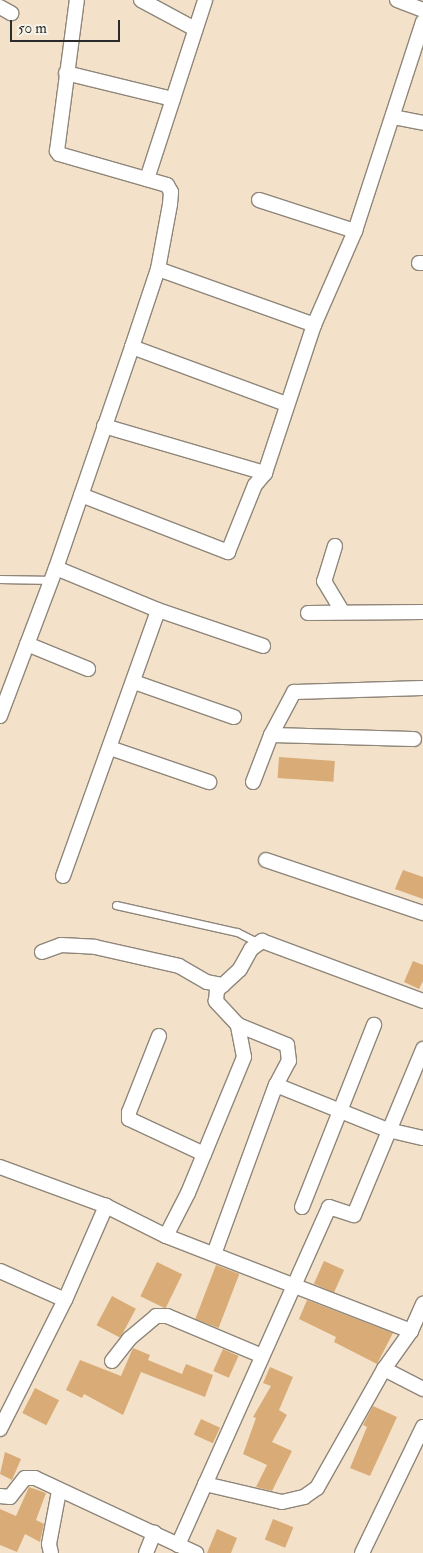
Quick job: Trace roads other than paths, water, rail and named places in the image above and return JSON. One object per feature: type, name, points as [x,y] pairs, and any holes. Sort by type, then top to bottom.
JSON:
[{"type":"street","points":[[0,716],[54,574],[158,269],[171,192],[167,185],[59,154],[56,143],[77,0]]},
{"type":"street","points":[[141,0],[195,29]]},
{"type":"street","points":[[147,179],[205,0]]},
{"type":"street","points":[[397,0],[423,10]]},
{"type":"street","points":[[81,495],[228,552],[255,486],[265,473],[286,404],[314,325],[355,231],[423,22]]},
{"type":"street","points":[[66,73],[173,98]]},
{"type":"street","points":[[393,117],[423,123]]},
{"type":"street","points":[[259,200],[355,231]]},
{"type":"street","points":[[158,269],[314,325]]},
{"type":"street","points":[[132,347],[286,404]]},
{"type":"street","points":[[104,426],[265,473]]},
{"type":"street","points":[[335,546],[324,581],[342,611]]},
{"type":"street","points":[[54,574],[263,646]]},
{"type":"street","points":[[63,876],[134,682],[158,610]]},
{"type":"street","points":[[308,614],[342,611],[423,612]]},
{"type":"street","points":[[27,644],[88,669]]},
{"type":"street","points":[[134,682],[234,717]]},
{"type":"street","points":[[253,782],[271,735],[294,692],[423,688]]},
{"type":"street","points":[[271,735],[414,739]]},
{"type":"street","points":[[110,748],[209,782]]},
{"type":"street","points":[[266,860],[423,913]]},
{"type":"street","points":[[214,1254],[276,1085],[289,1060],[287,1045],[238,1025],[216,1001],[218,990],[235,975],[257,942],[273,943],[423,1001]]},
{"type":"street","points":[[42,952],[61,946],[95,947],[179,966],[207,982],[223,985]]},
{"type":"street","points":[[166,1236],[204,1154],[244,1057],[238,1025]]},
{"type":"street","points":[[302,1206],[374,1025]]},
{"type":"street","points":[[159,1036],[129,1112],[130,1119],[204,1154]]},
{"type":"street","points":[[178,1545],[329,1207],[354,1215],[423,1049]]},
{"type":"street","points":[[276,1085],[388,1130],[423,1138]]},
{"type":"street","points":[[0,1167],[106,1206],[166,1236],[412,1331]]},
{"type":"street","points":[[0,1429],[65,1300],[106,1206]]},
{"type":"street","points":[[0,1271],[65,1300]]},
{"type":"street","points":[[205,1484],[282,1502],[304,1497],[317,1488],[384,1369],[412,1331],[423,1304]]},
{"type":"street","points":[[112,1361],[129,1339],[156,1316],[167,1316],[262,1356]]},
{"type":"street","points":[[384,1369],[423,1390]]},
{"type":"street","points":[[362,1553],[423,1427]]},
{"type":"street","points":[[0,1496],[10,1497],[25,1478],[30,1477],[193,1552]]},
{"type":"street","points":[[51,1553],[49,1544],[60,1490]]},
{"type":"street","points":[[146,1553],[154,1533]]},
{"type":"lane","points":[[0,579],[54,574]]},
{"type":"lane","points":[[116,904],[237,932],[257,942]]}]
